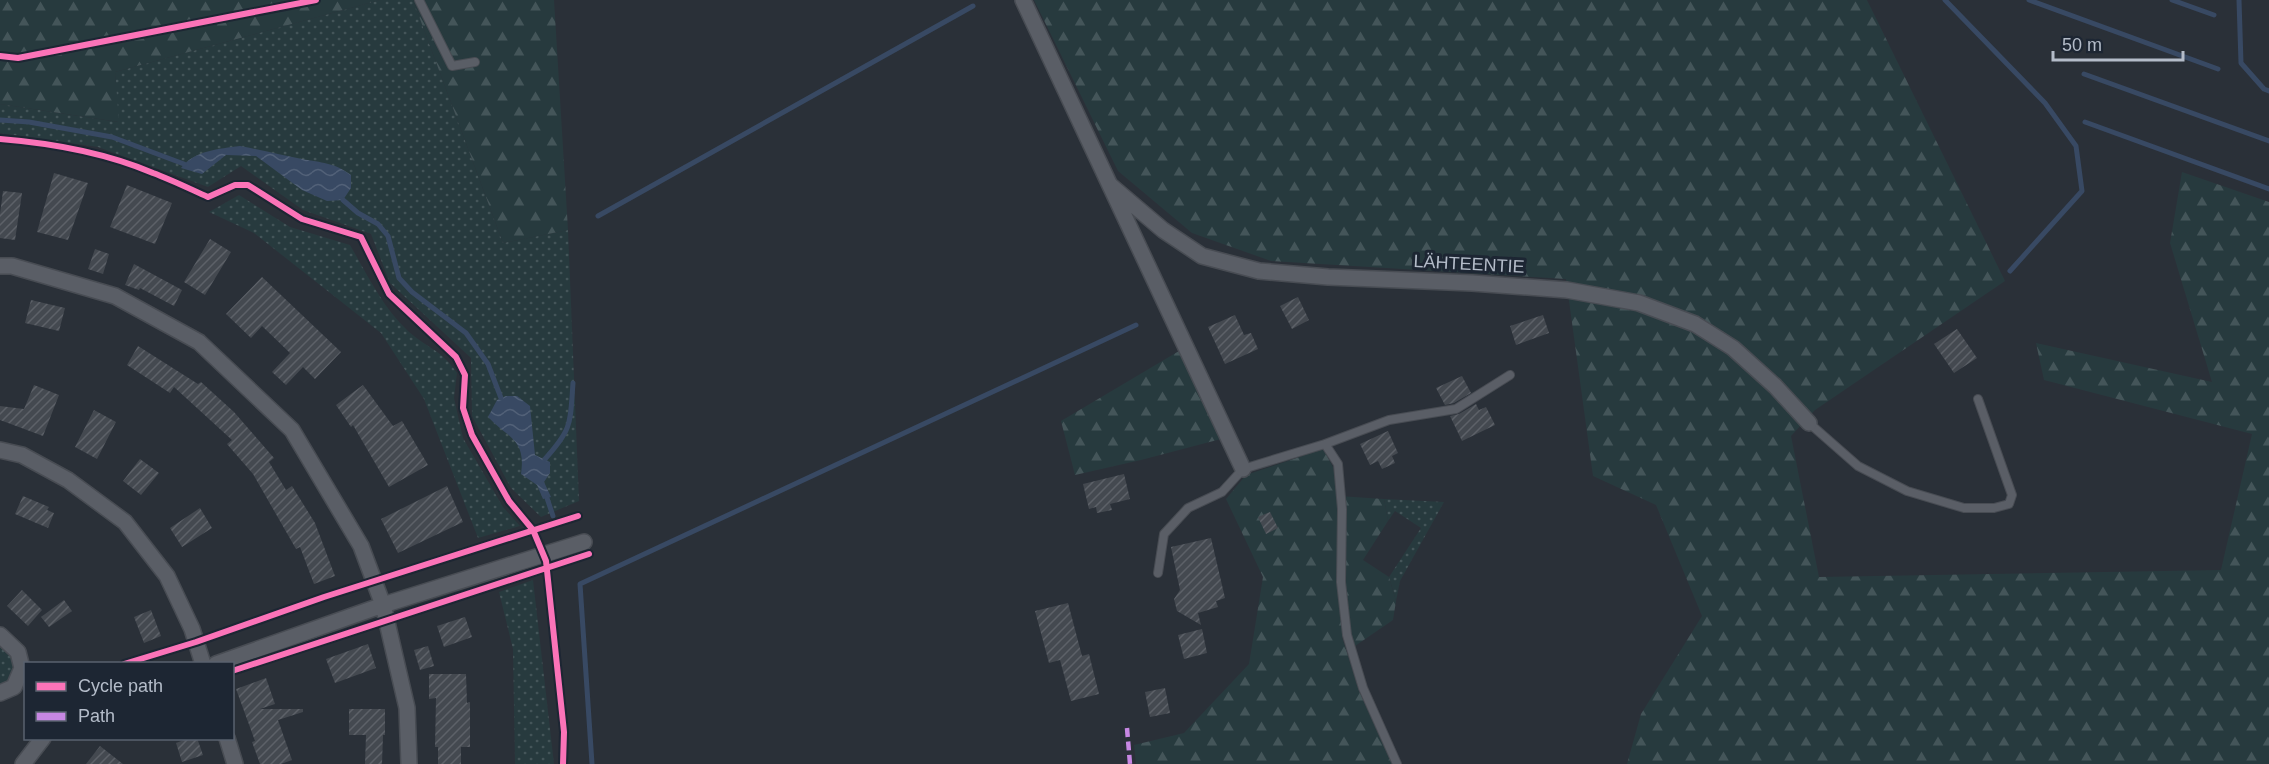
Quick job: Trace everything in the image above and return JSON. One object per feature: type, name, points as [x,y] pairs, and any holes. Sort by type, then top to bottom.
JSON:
[{"type":"street","name":"LÄHTEENTIE","points":[[1023,0],[1243,469]]},
{"type":"street","name":"LÄHTEENTIE","points":[[1110,185],[1162,230],[1202,256],[1259,271],[1567,290],[1640,303],[1695,324],[1733,348],[1775,386],[1809,423]]},
{"type":"street","points":[[0,266],[12,266],[115,296],[199,342],[292,430],[361,546],[383,605],[407,708],[408,764]]},
{"type":"street","points":[[0,450],[22,455],[68,480],[125,522],[167,576],[192,629],[203,662]]},
{"type":"street","points":[[219,662],[383,605],[584,542]]},
{"type":"street","points":[[0,635],[18,652],[22,668],[14,687],[0,693]]},
{"type":"street","points":[[23,764],[41,740]]},
{"type":"street","points":[[228,740],[235,764]]},
{"type":"lane","points":[[419,0],[452,66],[475,62]]},
{"type":"lane","points":[[1158,573],[1164,534],[1188,508],[1222,492],[1243,469],[1325,444],[1389,420],[1456,409],[1510,375]]},
{"type":"lane","points":[[1809,423],[1858,466],[1907,491],[1964,508],[1994,508],[2009,504],[2012,495],[1978,399]]},
{"type":"lane","points":[[1325,444],[1338,464],[1342,509],[1341,582],[1347,635],[1363,688],[1397,764]]},
{"type":"green space","points":[[0,0],[380,0],[115,72],[119,122],[0,104]]},
{"type":"green space","points":[[380,0],[413,0],[503,243],[568,230],[579,501],[541,517],[511,488],[472,416],[471,358],[390,283],[371,234],[303,210],[241,166],[208,187],[98,147],[0,133],[0,104],[118,122],[115,72]]},
{"type":"green space","points":[[413,0],[554,0],[568,230],[503,243]]},
{"type":"green space","points":[[1034,0],[1867,0],[2005,281],[1815,410],[1791,436],[1819,577],[2221,570],[2252,434],[2044,380],[2036,343],[2212,382],[2170,243],[2182,172],[2269,202],[2269,764],[1627,764],[1641,714],[1702,616],[1656,505],[1593,476],[1566,279],[1271,261],[1192,233],[1118,171]]},
{"type":"green space","points":[[239,195],[290,227],[350,245],[376,290],[399,322],[415,337],[446,359],[457,373],[454,398],[463,438],[503,507],[520,526],[478,538],[424,399],[381,333],[254,233],[209,212]]},
{"type":"green space","points":[[1179,351],[1221,439],[1075,475],[1061,421]]},
{"type":"green space","points":[[1323,449],[1333,467],[1338,496],[1384,499],[1388,521],[1363,560],[1389,577],[1396,601],[1393,620],[1355,646],[1342,637],[1359,691],[1392,764],[1136,764],[1134,745],[1184,733],[1249,664],[1263,577],[1226,499],[1246,475]]},
{"type":"green space","points":[[1384,499],[1444,502],[1400,581],[1396,601],[1389,577],[1421,528],[1395,511],[1388,521]]},
{"type":"green space","points":[[533,580],[554,764],[515,764],[513,649],[499,592]]},
{"type":"green space","points":[[0,643],[13,663],[12,673],[5,684],[0,684]]},
{"type":"water","points":[[240,146],[333,165],[351,175],[351,188],[343,200],[327,201],[302,190],[256,156],[226,155],[202,174],[181,168],[200,154]]},
{"type":"water","points":[[506,396],[517,396],[530,406],[535,455],[550,462],[550,473],[544,482],[551,497],[543,499],[537,485],[521,474],[522,462],[518,446],[488,417],[497,400]]},
{"type":"building","points":[[54,173],[88,183],[68,240],[37,232]]},
{"type":"building","points":[[127,185],[172,203],[155,244],[110,227]]},
{"type":"building","points":[[3,191],[22,193],[15,240],[0,238]]},
{"type":"building","points":[[210,239],[231,252],[205,295],[184,282]]},
{"type":"building","points":[[95,249],[109,254],[103,274],[88,269]]},
{"type":"building","points":[[134,264],[182,290],[174,306],[140,288],[139,290],[125,285]]},
{"type":"building","points":[[262,277],[341,352],[315,379],[303,367],[286,385],[272,372],[290,353],[262,326],[251,338],[226,314]]},
{"type":"building","points":[[1298,297],[1309,320],[1292,329],[1280,306]]},
{"type":"building","points":[[31,300],[65,308],[59,331],[25,323]]},
{"type":"building","points":[[1235,315],[1244,335],[1251,333],[1258,349],[1225,364],[1208,327]]},
{"type":"building","points":[[1543,315],[1549,333],[1516,345],[1510,326]]},
{"type":"building","points":[[1957,329],[1977,358],[1954,373],[1934,344]]},
{"type":"building","points":[[138,346],[198,384],[201,382],[234,412],[274,458],[269,462],[286,490],[292,486],[315,523],[335,576],[314,584],[300,547],[296,549],[253,474],[227,444],[232,440],[174,387],[170,393],[127,365]]},
{"type":"building","points":[[1462,376],[1471,393],[1454,403],[1445,405],[1436,388]]},
{"type":"building","points":[[34,385],[59,395],[43,436],[0,420],[0,406],[24,409]]},
{"type":"building","points":[[363,385],[393,426],[402,421],[428,465],[389,487],[353,425],[351,427],[336,405]]},
{"type":"building","points":[[1476,404],[1479,410],[1486,407],[1495,425],[1462,441],[1450,416],[1459,414]]},
{"type":"building","points":[[94,410],[116,422],[97,459],[75,447]]},
{"type":"building","points":[[1388,431],[1398,453],[1392,456],[1395,463],[1382,469],[1378,461],[1370,465],[1360,444]]},
{"type":"building","points":[[140,459],[159,473],[141,495],[123,481]]},
{"type":"building","points":[[1124,474],[1130,499],[1110,504],[1112,510],[1097,513],[1096,507],[1089,509],[1083,484]]},
{"type":"building","points":[[447,486],[463,522],[398,553],[381,519]]},
{"type":"building","points":[[23,496],[49,507],[47,510],[54,513],[48,528],[15,514]]},
{"type":"building","points":[[200,508],[212,528],[182,547],[170,528]]},
{"type":"building","points":[[1270,512],[1278,528],[1266,534],[1258,517]]},
{"type":"building","points":[[1211,538],[1225,598],[1216,601],[1218,607],[1198,613],[1201,625],[1177,611],[1174,599],[1180,590],[1171,547]]},
{"type":"building","points":[[22,590],[42,610],[28,626],[7,606]]},
{"type":"building","points":[[64,600],[72,611],[49,627],[41,617]]},
{"type":"building","points":[[1068,603],[1082,656],[1089,654],[1099,694],[1071,701],[1060,660],[1049,663],[1035,611]]},
{"type":"building","points":[[151,610],[161,636],[144,643],[134,617]]},
{"type":"building","points":[[465,617],[472,637],[444,647],[437,626]]},
{"type":"building","points":[[1202,629],[1207,653],[1184,659],[1178,635]]},
{"type":"building","points":[[368,644],[376,668],[335,683],[326,659]]},
{"type":"building","points":[[428,646],[434,666],[420,670],[414,650]]},
{"type":"building","points":[[429,674],[466,674],[467,703],[470,702],[470,747],[461,747],[461,764],[438,764],[438,747],[435,747],[436,698],[429,699]]},
{"type":"building","points":[[266,678],[275,704],[260,709],[303,709],[303,712],[278,720],[292,760],[281,764],[260,764],[252,742],[255,741],[236,689]]},
{"type":"building","points":[[1165,688],[1170,713],[1150,717],[1145,692]]},
{"type":"building","points":[[349,709],[385,709],[382,764],[365,764],[366,735],[349,735]]},
{"type":"building","points":[[184,740],[198,740],[203,755],[182,762],[176,743]]},
{"type":"building","points":[[100,746],[123,764],[86,764]]},
{"type":"waterway","points":[[1945,0],[2045,103],[2076,146],[2082,191],[2010,271]]},
{"type":"waterway","points":[[2029,0],[2218,69]]},
{"type":"waterway","points":[[2172,0],[2214,15]]},
{"type":"waterway","points":[[2239,0],[2241,63],[2264,89],[2269,91]]},
{"type":"waterway","points":[[598,216],[973,6]]},
{"type":"waterway","points":[[2084,74],[2269,141]]},
{"type":"waterway","points":[[0,120],[29,122],[112,137],[184,164]]},
{"type":"waterway","points":[[2085,122],[2269,189]]},
{"type":"waterway","points":[[343,200],[358,213],[378,224],[388,236],[399,278],[412,292],[466,333],[488,364],[501,398]]},
{"type":"waterway","points":[[592,764],[580,584],[1136,325]]},
{"type":"waterway","points":[[545,459],[561,440],[568,424],[573,383]]},
{"type":"waterway","points":[[547,498],[553,516]]},
{"type":"marked path","points":[[1127,728],[1130,764]]},
{"type":"cycle path","points":[[0,56],[18,58],[316,0]]},
{"type":"cycle path","points":[[0,139],[58,146],[116,160],[208,197],[235,185],[248,185],[302,219],[361,237],[389,294],[456,357],[465,375],[463,408],[472,435],[509,501],[533,530],[546,561],[564,732],[563,764]]},
{"type":"cycle path","points":[[131,662],[578,516]]},
{"type":"cycle path","points":[[234,670],[589,554]]}]
